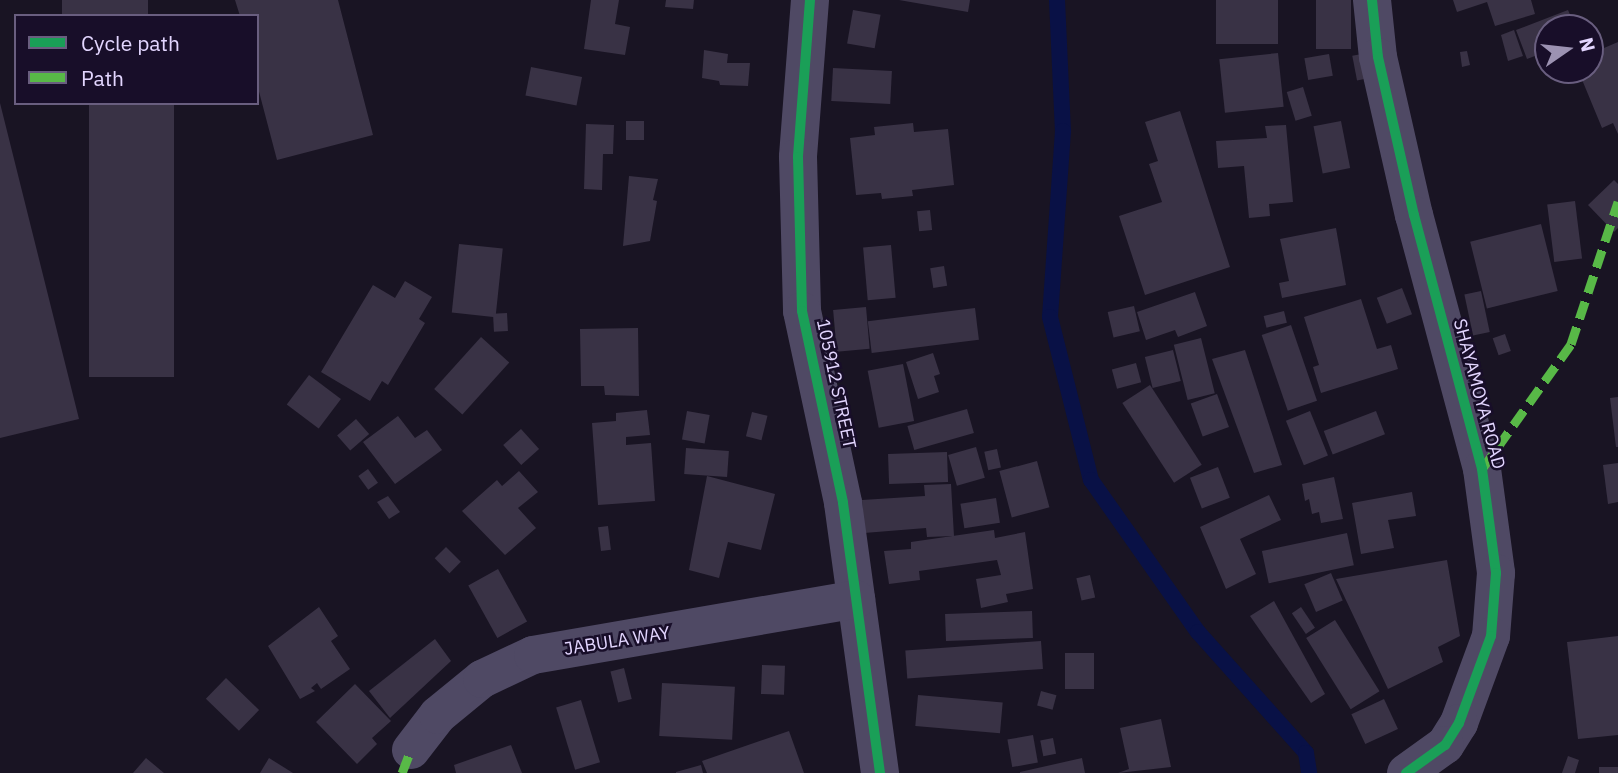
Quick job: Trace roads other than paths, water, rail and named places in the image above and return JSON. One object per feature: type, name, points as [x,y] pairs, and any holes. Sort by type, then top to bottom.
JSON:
[{"type":"street","name":"105912 STREET","points":[[810,0],[798,157],[802,311],[843,503],[880,773]]},
{"type":"street","name":"SHAYAMOYA ROAD","points":[[1372,0],[1378,57],[1414,215],[1491,515],[1496,573],[1491,636],[1450,759],[1406,773]]},
{"type":"street","name":"JABULA WAY","points":[[411,750],[438,715],[482,680],[533,655],[856,599]]},
{"type":"waterway","points":[[1057,0],[1063,131],[1050,317],[1091,480],[1198,632],[1306,753],[1309,773]]}]
